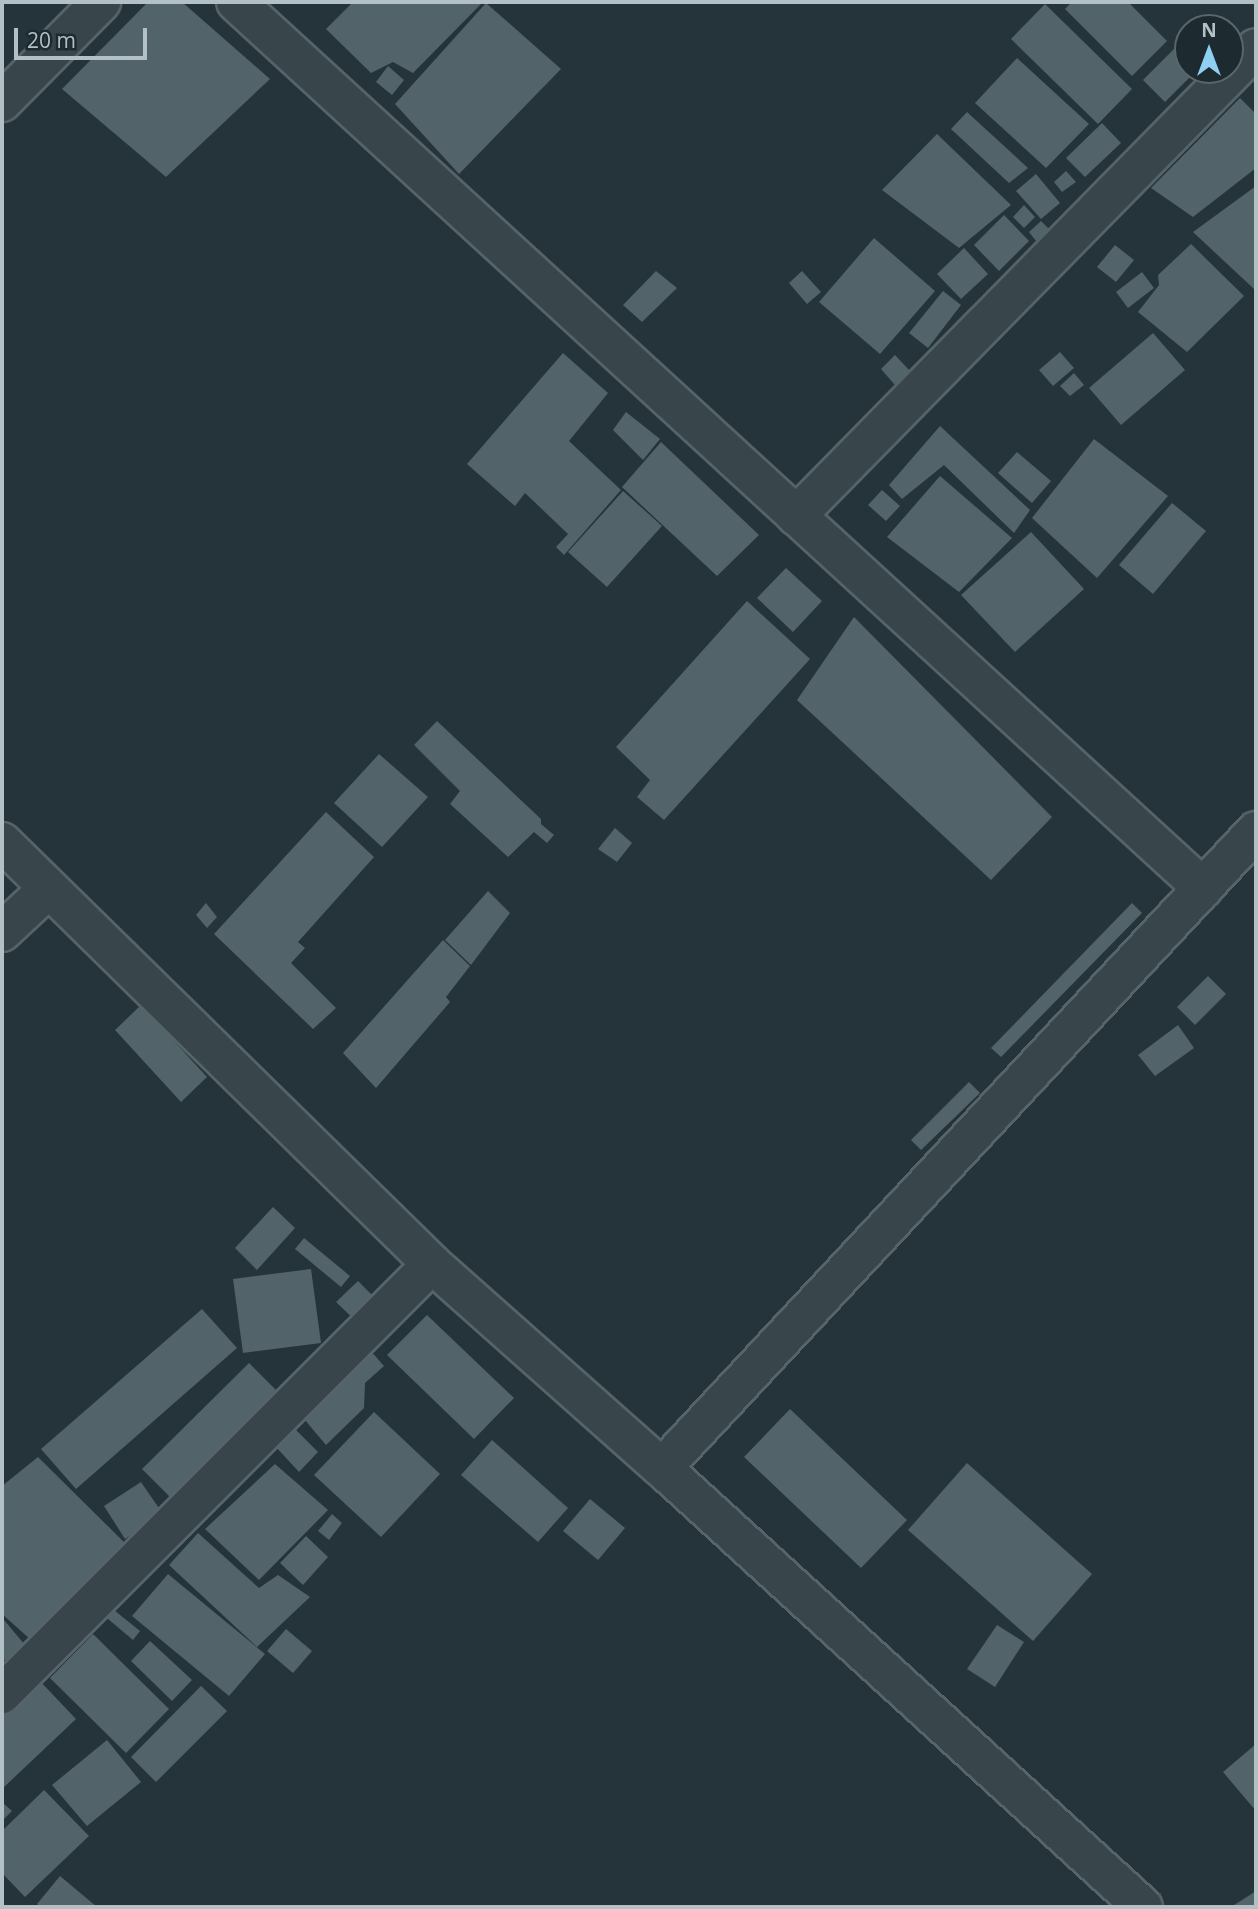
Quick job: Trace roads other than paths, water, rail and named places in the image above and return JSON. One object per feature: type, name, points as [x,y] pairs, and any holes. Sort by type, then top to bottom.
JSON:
[{"type":"street","points":[[2,102],[101,2]]},
{"type":"street","points":[[236,2],[1203,888]]},
{"type":"street","points":[[796,516],[1256,48]]},
{"type":"street","points":[[662,1468],[1256,831]]},
{"type":"street","points":[[2,842],[432,1264],[662,1468],[1143,1907]]},
{"type":"street","points":[[2,932],[49,888]]},
{"type":"street","points":[[2,1694],[432,1264]]}]
